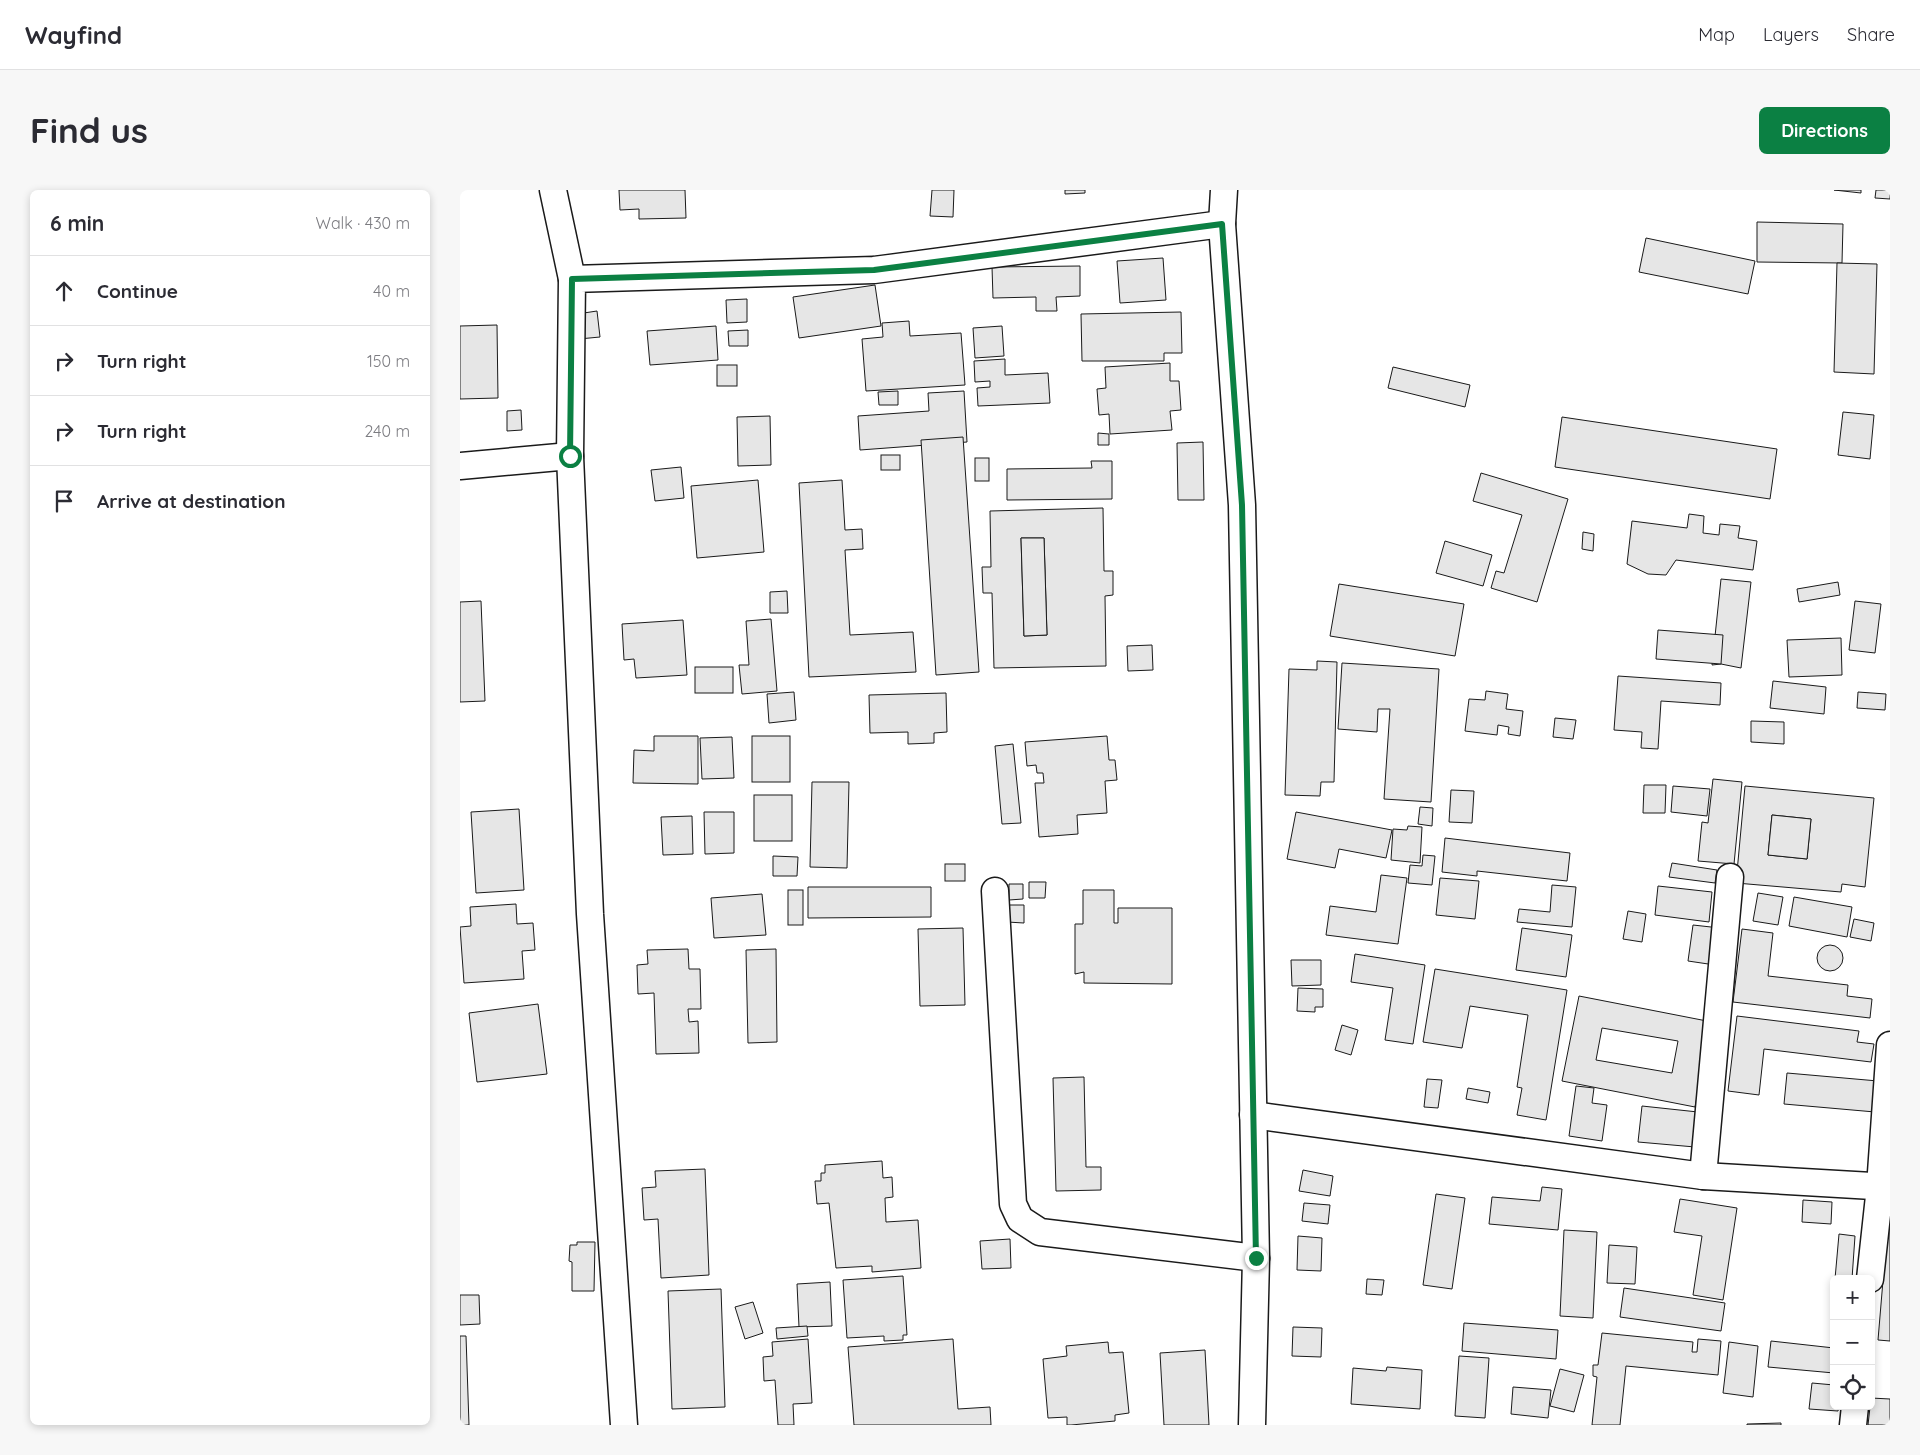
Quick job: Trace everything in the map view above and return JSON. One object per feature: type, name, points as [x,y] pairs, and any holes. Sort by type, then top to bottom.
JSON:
[{"type":"street","points":[[553,190],[572,279],[570,456],[590,914],[624,1425]]},
{"type":"street","points":[[1224,190],[1222,224],[1242,505],[1256,1258],[1252,1425]]},
{"type":"street","points":[[572,279],[874,270],[1222,224]]},
{"type":"street","points":[[460,466],[570,456]]},
{"type":"street","points":[[1702,1176],[1730,877]]},
{"type":"street","points":[[995,891],[1013,1204],[1020,1219],[1040,1232],[1256,1258]]},
{"type":"street","points":[[1871,1275],[1885,1187],[1890,1045]]},
{"type":"street","points":[[1253,1115],[1702,1176],[1885,1187]]},
{"type":"street","points":[[1853,1425],[1855,1410]]},
{"type":"building","points":[[619,190],[685,190],[686,218],[639,219],[639,209],[620,210]]},
{"type":"building","points":[[932,190],[954,190],[953,217],[930,216]]},
{"type":"building","points":[[1065,190],[1085,190],[1085,193],[1065,194]]},
{"type":"building","points":[[1834,190],[1861,190],[1861,193]]},
{"type":"building","points":[[1876,190],[1890,190],[1890,199],[1875,198]]},
{"type":"building","points":[[1757,222],[1843,224],[1842,263],[1757,262]]},
{"type":"building","points":[[1646,238],[1755,261],[1748,294],[1639,272]]},
{"type":"building","points":[[1163,258],[1166,300],[1120,303],[1117,261]]},
{"type":"building","points":[[1837,263],[1877,264],[1874,374],[1834,372]]},
{"type":"building","points":[[1080,266],[1080,296],[1056,297],[1057,311],[1036,311],[1036,297],[993,298],[992,267]]},
{"type":"building","points":[[875,285],[881,326],[799,338],[793,297]]},
{"type":"building","points":[[747,299],[747,322],[727,323],[726,300]]},
{"type":"building","points":[[597,311],[600,337],[579,339],[577,314]]},
{"type":"building","points":[[1181,312],[1182,353],[1164,353],[1164,361],[1082,361],[1081,314]]},
{"type":"building","points":[[909,321],[910,336],[961,333],[965,385],[866,391],[862,339],[883,337],[882,323]]},
{"type":"building","points":[[497,325],[498,398],[460,399],[460,326]]},
{"type":"building","points":[[716,326],[718,360],[650,365],[647,331]]},
{"type":"building","points":[[1002,326],[1004,356],[975,358],[973,328]]},
{"type":"building","points":[[748,330],[748,346],[729,346],[728,331]]},
{"type":"building","points":[[1005,359],[1005,375],[1048,373],[1050,403],[978,406],[977,388],[990,387],[990,381],[975,382],[974,361]]},
{"type":"building","points":[[1170,363],[1170,381],[1179,381],[1181,410],[1170,411],[1172,430],[1110,434],[1109,414],[1099,415],[1097,389],[1106,388],[1105,367]]},
{"type":"building","points":[[717,365],[737,365],[737,386],[717,386]]},
{"type":"building","points":[[1393,367],[1470,385],[1465,407],[1388,388]]},
{"type":"building","points":[[898,391],[898,405],[879,405],[878,392]]},
{"type":"building","points":[[964,391],[967,442],[860,450],[858,416],[929,411],[928,393]]},
{"type":"building","points":[[521,410],[522,430],[507,431],[507,411]]},
{"type":"building","points":[[1843,412],[1874,415],[1870,459],[1838,455]]},
{"type":"building","points":[[770,416],[771,465],[738,466],[737,417]]},
{"type":"building","points":[[1562,417],[1777,449],[1770,499],[1555,467]]},
{"type":"building","points":[[1098,433],[1109,434],[1109,445],[1098,445]]},
{"type":"building","points":[[963,437],[979,672],[936,675],[921,440]]},
{"type":"building","points":[[1203,442],[1204,500],[1178,500],[1177,443]]},
{"type":"building","points":[[881,455],[900,455],[900,470],[881,470]]},
{"type":"building","points":[[975,458],[989,458],[989,481],[975,481]]},
{"type":"building","points":[[1091,461],[1112,461],[1112,499],[1007,500],[1007,469],[1092,468]]},
{"type":"building","points":[[681,467],[684,498],[655,501],[651,470]]},
{"type":"building","points":[[1481,473],[1568,499],[1537,602],[1491,588],[1496,571],[1504,573],[1522,515],[1473,501]]},
{"type":"building","points":[[758,480],[764,552],[697,558],[691,486]]},
{"type":"building","points":[[842,480],[845,530],[862,529],[863,549],[845,550],[850,635],[913,632],[916,672],[809,677],[799,483]]},
{"type":"building","points":[[1103,508],[1104,571],[1113,571],[1113,595],[1105,596],[1106,666],[994,668],[992,593],[983,593],[982,567],[991,567],[990,511]],"holes":[[[1021,538],[1044,538],[1047,635],[1024,636]]]},
{"type":"building","points":[[1689,514],[1704,516],[1703,533],[1719,535],[1720,524],[1740,526],[1738,538],[1757,541],[1753,570],[1676,560],[1666,575],[1648,574],[1627,564],[1632,521],[1687,528]]},
{"type":"building","points":[[1583,532],[1594,534],[1593,551],[1582,549]]},
{"type":"building","points":[[1021,538],[1044,538],[1047,635],[1024,636]]},
{"type":"building","points":[[1445,541],[1492,555],[1483,586],[1436,573]]},
{"type":"building","points":[[1721,579],[1751,582],[1741,668],[1721,664],[1712,665]]},
{"type":"building","points":[[1838,582],[1840,595],[1799,602],[1797,589]]},
{"type":"building","points":[[1339,584],[1464,604],[1455,656],[1330,636]]},
{"type":"building","points":[[787,591],[788,613],[770,613],[770,592]]},
{"type":"building","points":[[481,601],[485,701],[460,702],[460,602]]},
{"type":"building","points":[[1855,601],[1881,604],[1875,653],[1849,650]]},
{"type":"building","points":[[771,619],[777,691],[742,694],[739,665],[749,665],[746,621]]},
{"type":"building","points":[[683,620],[687,675],[636,678],[634,659],[624,660],[622,624]]},
{"type":"building","points":[[1658,630],[1723,635],[1721,664],[1656,659]]},
{"type":"building","points":[[1841,638],[1842,675],[1789,677],[1787,640]]},
{"type":"building","points":[[1152,645],[1153,670],[1128,671],[1127,646]]},
{"type":"building","points":[[1317,661],[1337,662],[1334,782],[1321,782],[1320,796],[1285,795],[1289,669],[1317,670]]},
{"type":"building","points":[[1342,663],[1439,669],[1431,802],[1384,799],[1390,709],[1378,709],[1377,732],[1338,729]]},
{"type":"building","points":[[695,667],[733,667],[733,693],[695,693]]},
{"type":"building","points":[[1618,676],[1721,683],[1720,705],[1661,701],[1658,749],[1641,748],[1642,732],[1614,730]]},
{"type":"building","points":[[1773,681],[1826,687],[1824,714],[1770,708]]},
{"type":"building","points":[[1486,691],[1508,694],[1506,709],[1523,711],[1520,736],[1508,734],[1509,727],[1498,725],[1497,735],[1465,731],[1469,699],[1485,700]]},
{"type":"building","points":[[794,692],[796,720],[769,723],[767,694]]},
{"type":"building","points":[[1858,692],[1886,694],[1885,710],[1857,708]]},
{"type":"building","points":[[946,693],[947,732],[934,733],[934,743],[908,744],[908,732],[870,733],[869,695]]},
{"type":"building","points":[[1555,718],[1576,720],[1573,739],[1553,737]]},
{"type":"building","points":[[1751,721],[1784,722],[1784,744],[1751,742]]},
{"type":"building","points":[[654,736],[698,736],[698,784],[633,783],[634,750],[654,751]]},
{"type":"building","points":[[752,736],[790,736],[790,782],[752,782]]},
{"type":"building","points":[[1107,736],[1109,760],[1115,760],[1117,780],[1105,781],[1107,813],[1077,815],[1078,834],[1039,837],[1035,783],[1044,783],[1043,773],[1037,773],[1036,765],[1027,766],[1025,742]]},
{"type":"building","points":[[732,737],[734,778],[702,779],[700,738]]},
{"type":"building","points":[[1013,744],[1021,823],[1002,824],[995,746]]},
{"type":"building","points":[[1713,779],[1742,782],[1734,864],[1698,861],[1702,822],[1708,823]]},
{"type":"building","points":[[812,782],[849,782],[847,868],[810,867]]},
{"type":"building","points":[[1644,785],[1666,785],[1665,813],[1643,813]]},
{"type":"building","points":[[1673,786],[1710,789],[1707,816],[1671,812]]},
{"type":"building","points":[[1745,786],[1874,798],[1865,887],[1842,884],[1841,892],[1736,883]],"holes":[[[1772,815],[1811,819],[1807,859],[1768,855]]]},
{"type":"building","points":[[1451,790],[1474,791],[1472,823],[1449,822]]},
{"type":"building","points":[[754,795],[792,795],[792,841],[754,841]]},
{"type":"building","points":[[1420,807],[1433,808],[1432,826],[1418,824]]},
{"type":"building","points":[[519,809],[524,890],[476,893],[471,812]]},
{"type":"building","points":[[704,812],[734,812],[734,853],[705,854]]},
{"type":"building","points":[[1296,812],[1392,830],[1386,858],[1339,849],[1335,868],[1287,859]]},
{"type":"building","points":[[1772,815],[1811,819],[1807,859],[1768,855]]},
{"type":"building","points":[[692,816],[693,854],[663,855],[661,817]]},
{"type":"building","points":[[1408,826],[1422,827],[1420,863],[1391,860],[1393,829],[1407,830]]},
{"type":"building","points":[[1445,838],[1570,853],[1567,881],[1477,871],[1477,876],[1442,872]]},
{"type":"building","points":[[1423,855],[1435,856],[1432,885],[1408,883],[1410,865],[1422,866]]},
{"type":"building","points":[[773,856],[798,857],[797,876],[773,876]]},
{"type":"building","points":[[1672,863],[1717,870],[1715,883],[1669,877]]},
{"type":"building","points":[[945,864],[965,864],[965,881],[945,881]]},
{"type":"building","points":[[1381,875],[1407,878],[1398,944],[1326,935],[1330,906],[1376,912]]},
{"type":"building","points":[[1440,878],[1479,881],[1475,919],[1436,915]]},
{"type":"building","points":[[1029,882],[1046,882],[1045,898],[1029,898]]},
{"type":"building","points":[[1009,884],[1023,884],[1023,899],[1009,900]]},
{"type":"building","points":[[1552,885],[1576,887],[1572,927],[1517,922],[1519,909],[1550,912]]},
{"type":"building","points":[[1658,886],[1712,892],[1709,922],[1655,915]]},
{"type":"building","points":[[808,887],[931,887],[931,917],[808,918]]},
{"type":"building","points":[[788,890],[803,890],[803,925],[788,925]]},
{"type":"building","points":[[1083,890],[1114,890],[1114,923],[1118,923],[1118,908],[1172,908],[1172,984],[1084,983],[1084,972],[1075,974],[1075,924],[1083,924]]},
{"type":"building","points":[[1758,893],[1783,897],[1778,925],[1753,921]]},
{"type":"building","points":[[762,894],[766,935],[714,938],[711,898]]},
{"type":"building","points":[[1794,897],[1852,907],[1847,937],[1789,926]]},
{"type":"building","points":[[516,904],[517,924],[533,923],[535,950],[522,951],[524,979],[464,983],[460,927],[471,926],[470,907]]},
{"type":"building","points":[[1008,905],[1024,905],[1024,923],[1007,922]]},
{"type":"building","points":[[1628,911],[1646,914],[1642,942],[1623,939]]},
{"type":"building","points":[[1854,919],[1874,923],[1871,941],[1850,937]]},
{"type":"building","points":[[1693,925],[1720,928],[1715,965],[1688,961]]},
{"type":"building","points":[[963,928],[965,1005],[920,1006],[918,929]]},
{"type":"building","points":[[1522,928],[1572,935],[1566,977],[1516,970]]},
{"type":"building","points":[[1742,929],[1773,933],[1768,976],[1848,985],[1847,996],[1872,999],[1870,1018],[1733,1002]]},
{"type":"building","points":[[1830,945],[1839,949],[1843,958],[1839,967],[1830,971],[1821,967],[1817,958],[1821,949]]},
{"type":"building","points":[[688,949],[689,969],[700,969],[701,1009],[688,1009],[689,1022],[698,1021],[699,1053],[656,1054],[654,993],[638,994],[637,965],[648,964],[647,950]]},
{"type":"building","points":[[776,949],[777,1042],[748,1043],[746,950]]},
{"type":"building","points":[[1355,954],[1425,965],[1413,1044],[1385,1040],[1393,988],[1351,982]]},
{"type":"building","points":[[1291,960],[1321,960],[1321,985],[1292,986]]},
{"type":"building","points":[[1435,969],[1567,990],[1546,1120],[1517,1115],[1522,1088],[1517,1087],[1528,1015],[1470,1006],[1462,1048],[1423,1042]]},
{"type":"building","points":[[1298,988],[1323,989],[1323,1007],[1315,1007],[1315,1012],[1297,1011]]},
{"type":"building","points":[[1579,996],[1712,1022],[1695,1107],[1562,1081]],"holes":[[[1602,1028],[1678,1041],[1672,1073],[1596,1060]]]},
{"type":"building","points":[[538,1004],[547,1074],[477,1082],[469,1013]]},
{"type":"building","points":[[1737,1016],[1859,1031],[1857,1042],[1874,1044],[1871,1062],[1764,1049],[1759,1095],[1728,1091]]},
{"type":"building","points":[[1342,1025],[1358,1030],[1351,1055],[1335,1050]]},
{"type":"building","points":[[1787,1073],[1878,1081],[1875,1112],[1784,1104]]},
{"type":"building","points":[[1084,1077],[1086,1167],[1101,1167],[1101,1190],[1056,1191],[1053,1078]]},
{"type":"building","points":[[1427,1079],[1442,1080],[1438,1108],[1424,1107]]},
{"type":"building","points":[[1576,1086],[1594,1088],[1592,1103],[1607,1105],[1602,1141],[1569,1136]]},
{"type":"building","points":[[1468,1088],[1490,1092],[1488,1103],[1466,1099]]},
{"type":"building","points":[[1642,1106],[1698,1112],[1695,1147],[1638,1142]]},
{"type":"building","points":[[882,1161],[883,1178],[892,1177],[893,1197],[885,1198],[886,1222],[918,1220],[921,1268],[872,1272],[872,1266],[836,1268],[829,1203],[817,1204],[815,1181],[821,1181],[821,1173],[825,1173],[825,1165]]},
{"type":"building","points":[[705,1169],[709,1275],[661,1278],[658,1219],[644,1220],[642,1188],[656,1187],[655,1171]]},
{"type":"building","points":[[1303,1170],[1333,1176],[1330,1196],[1299,1191]]},
{"type":"building","points":[[1542,1187],[1562,1189],[1558,1230],[1489,1224],[1492,1197],[1540,1201]]},
{"type":"building","points":[[1436,1194],[1465,1198],[1452,1289],[1423,1285]]},
{"type":"building","points":[[1680,1199],[1737,1208],[1723,1300],[1693,1295],[1702,1236],[1674,1232]]},
{"type":"building","points":[[1803,1200],[1832,1202],[1831,1224],[1802,1222]]},
{"type":"building","points":[[1304,1203],[1330,1205],[1328,1224],[1302,1221]]},
{"type":"building","points":[[1888,1221],[1890,1221],[1890,1341],[1878,1340]]},
{"type":"building","points":[[1564,1230],[1597,1232],[1593,1318],[1560,1316]]},
{"type":"building","points":[[1839,1234],[1855,1236],[1852,1275],[1835,1275]]},
{"type":"building","points":[[1298,1236],[1322,1238],[1321,1271],[1297,1270]]},
{"type":"building","points":[[1010,1239],[1011,1268],[982,1269],[980,1241]]},
{"type":"building","points":[[577,1242],[595,1242],[594,1291],[572,1291],[572,1262],[569,1261],[570,1245],[577,1245]]},
{"type":"building","points":[[1609,1245],[1637,1247],[1635,1284],[1607,1283]]},
{"type":"building","points":[[903,1276],[907,1335],[903,1335],[903,1340],[884,1341],[884,1336],[847,1338],[843,1280]]},
{"type":"building","points":[[1367,1279],[1384,1280],[1382,1295],[1366,1294]]},
{"type":"building","points":[[830,1282],[832,1326],[799,1327],[797,1284]]},
{"type":"building","points":[[1624,1288],[1725,1303],[1721,1331],[1620,1317]]},
{"type":"building","points":[[721,1289],[725,1407],[672,1409],[668,1291]]},
{"type":"building","points":[[460,1295],[479,1295],[480,1324],[460,1325]]},
{"type":"building","points":[[753,1302],[763,1333],[745,1339],[735,1307]]},
{"type":"building","points":[[1464,1323],[1558,1330],[1556,1359],[1462,1351]]},
{"type":"building","points":[[807,1326],[808,1336],[777,1339],[776,1328]]},
{"type":"building","points":[[1293,1327],[1322,1328],[1321,1357],[1292,1356]]},
{"type":"building","points":[[1602,1333],[1693,1342],[1692,1352],[1697,1352],[1698,1339],[1721,1341],[1718,1375],[1626,1366],[1620,1425],[1592,1425],[1597,1377],[1593,1376],[1593,1365],[1598,1365]]},
{"type":"building","points":[[460,1336],[466,1336],[469,1425],[460,1425]]},
{"type":"building","points":[[808,1339],[812,1403],[793,1404],[794,1425],[778,1425],[775,1380],[764,1381],[763,1357],[773,1356],[772,1342]]},
{"type":"building","points":[[953,1339],[958,1409],[990,1407],[991,1425],[854,1425],[848,1347]]},
{"type":"building","points":[[1771,1341],[1830,1348],[1830,1373],[1768,1367]]},
{"type":"building","points":[[1108,1342],[1109,1353],[1123,1352],[1129,1413],[1115,1415],[1115,1421],[1071,1425],[1067,1425],[1067,1417],[1048,1418],[1043,1359],[1067,1356],[1066,1346]]},
{"type":"building","points":[[1729,1342],[1758,1346],[1753,1397],[1723,1393]]},
{"type":"building","points":[[1205,1350],[1209,1425],[1164,1425],[1160,1353]]},
{"type":"building","points":[[1459,1356],[1489,1358],[1485,1418],[1455,1416]]},
{"type":"building","points":[[1387,1367],[1422,1370],[1420,1409],[1351,1404],[1353,1368],[1386,1371]]},
{"type":"building","points":[[1560,1369],[1584,1375],[1574,1412],[1550,1406]]},
{"type":"building","points":[[1812,1383],[1830,1385],[1830,1410],[1838,1411],[1809,1409]]},
{"type":"building","points":[[1513,1387],[1551,1390],[1548,1418],[1511,1414]]},
{"type":"building","points":[[1875,1398],[1890,1399],[1890,1425],[1868,1425],[1870,1410],[1875,1410]]},
{"type":"building","points":[[1781,1423],[1781,1425],[1747,1425],[1747,1424]]},
{"type":"route","points":[[570,456],[572,279],[874,270],[1222,224],[1242,505],[1256,1258]]}]
